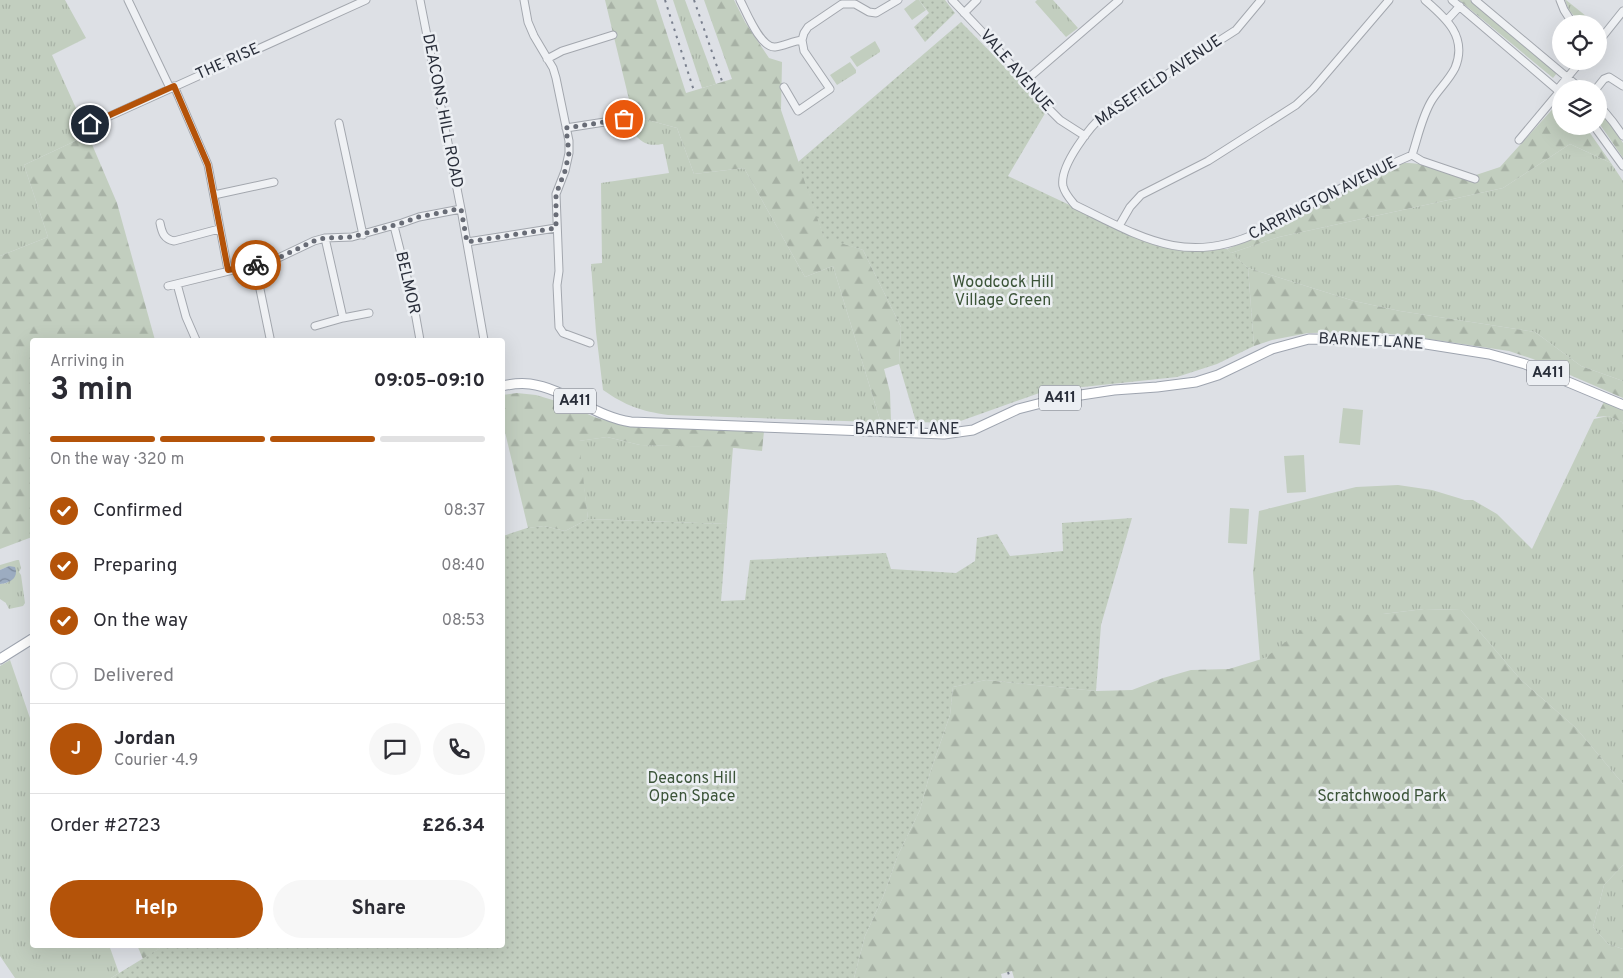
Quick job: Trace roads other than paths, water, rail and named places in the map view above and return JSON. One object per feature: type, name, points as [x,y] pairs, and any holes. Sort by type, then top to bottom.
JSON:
[{"type":"main road","name":"BARNET LANE","points":[[505,386],[529,384],[543,387],[607,416],[631,422],[944,434],[973,430],[1018,409],[1061,398],[1114,390],[1196,382],[1218,375],[1272,349],[1309,339],[1334,338],[1407,341],[1498,356],[1540,370],[1623,405]]},
{"type":"main road","points":[[0,659],[30,640]]},
{"type":"street","points":[[128,0],[205,155],[228,270]]},
{"type":"street","name":"THE RISE","points":[[90,124],[366,0]]},
{"type":"street","name":"DEACONS HILL ROAD","points":[[420,0],[461,209],[484,338]]},
{"type":"street","points":[[524,0],[528,22],[537,43],[553,68],[556,78],[569,153],[565,171],[556,194],[559,327],[563,333],[590,343]]},
{"type":"street","points":[[740,0],[764,43],[774,47],[802,40]]},
{"type":"street","points":[[784,87],[798,110],[830,88],[804,51],[802,40],[808,27],[842,4],[855,4],[869,12],[876,13],[898,0]]},
{"type":"street","name":"VALE AVENUE","points":[[952,0],[1060,120],[1085,136]]},
{"type":"street","points":[[964,13],[977,0]]},
{"type":"street","points":[[1025,82],[1119,0]]},
{"type":"street","name":"MASEFIELD AVENUE","points":[[1119,226],[1076,205],[1068,197],[1063,184],[1064,173],[1089,128],[1105,114],[1236,30],[1261,0]]},
{"type":"street","points":[[1119,226],[1130,207],[1141,195],[1208,162],[1296,105],[1313,89],[1388,0]]},
{"type":"street","points":[[1425,0],[1447,20],[1460,6]]},
{"type":"street","points":[[1452,0],[1552,85]]},
{"type":"street","points":[[1475,0],[1570,80]]},
{"type":"street","points":[[1560,0],[1567,15]]},
{"type":"street","points":[[1607,31],[1623,11]]},
{"type":"street","name":"CARRINGTON AVENUE","points":[[1119,226],[1145,238],[1176,247],[1198,248],[1227,245],[1244,240],[1360,178],[1412,155],[1428,107],[1454,69],[1458,57],[1458,41],[1447,20]]},
{"type":"street","points":[[547,59],[562,51],[614,35]]},
{"type":"street","points":[[1565,80],[1573,70]]},
{"type":"street","points":[[1603,80],[1609,76],[1623,86]]},
{"type":"street","points":[[1518,140],[1552,99]]},
{"type":"street","points":[[1607,115],[1623,136]]},
{"type":"street","points":[[566,128],[624,119]]},
{"type":"street","points":[[339,123],[363,235]]},
{"type":"street","points":[[1601,135],[1623,166]]},
{"type":"street","points":[[1412,155],[1422,161],[1475,179]]},
{"type":"street","points":[[214,195],[274,182]]},
{"type":"street","points":[[168,286],[274,260],[314,241],[325,238],[363,235],[419,217],[461,209]]},
{"type":"street","points":[[160,224],[164,236],[168,240],[174,241],[219,229]]},
{"type":"street","name":"BELMOR","points":[[394,226],[413,301],[420,338]]},
{"type":"street","points":[[467,242],[556,228]]},
{"type":"street","points":[[325,238],[344,318]]},
{"type":"street","points":[[255,265],[270,338]]},
{"type":"street","points":[[177,284],[186,317],[195,338]]},
{"type":"street","points":[[315,326],[369,312]]},
{"type":"water","points":[[9,566],[15,567],[15,577],[10,581],[0,584],[0,570]]},
{"type":"railway","points":[[665,0],[694,91]]},
{"type":"railway","points":[[694,0],[722,81]]},
{"type":"railway","points":[[1008,972],[1010,978]]},
{"type":"park label","name":"Woodcock Hill Village Green","points":[[1003,292]]},
{"type":"park label","name":"Deacons Hill Open Space","points":[[692,788]]},
{"type":"park label","name":"Scratchwood Park","points":[[1382,797]]}]
